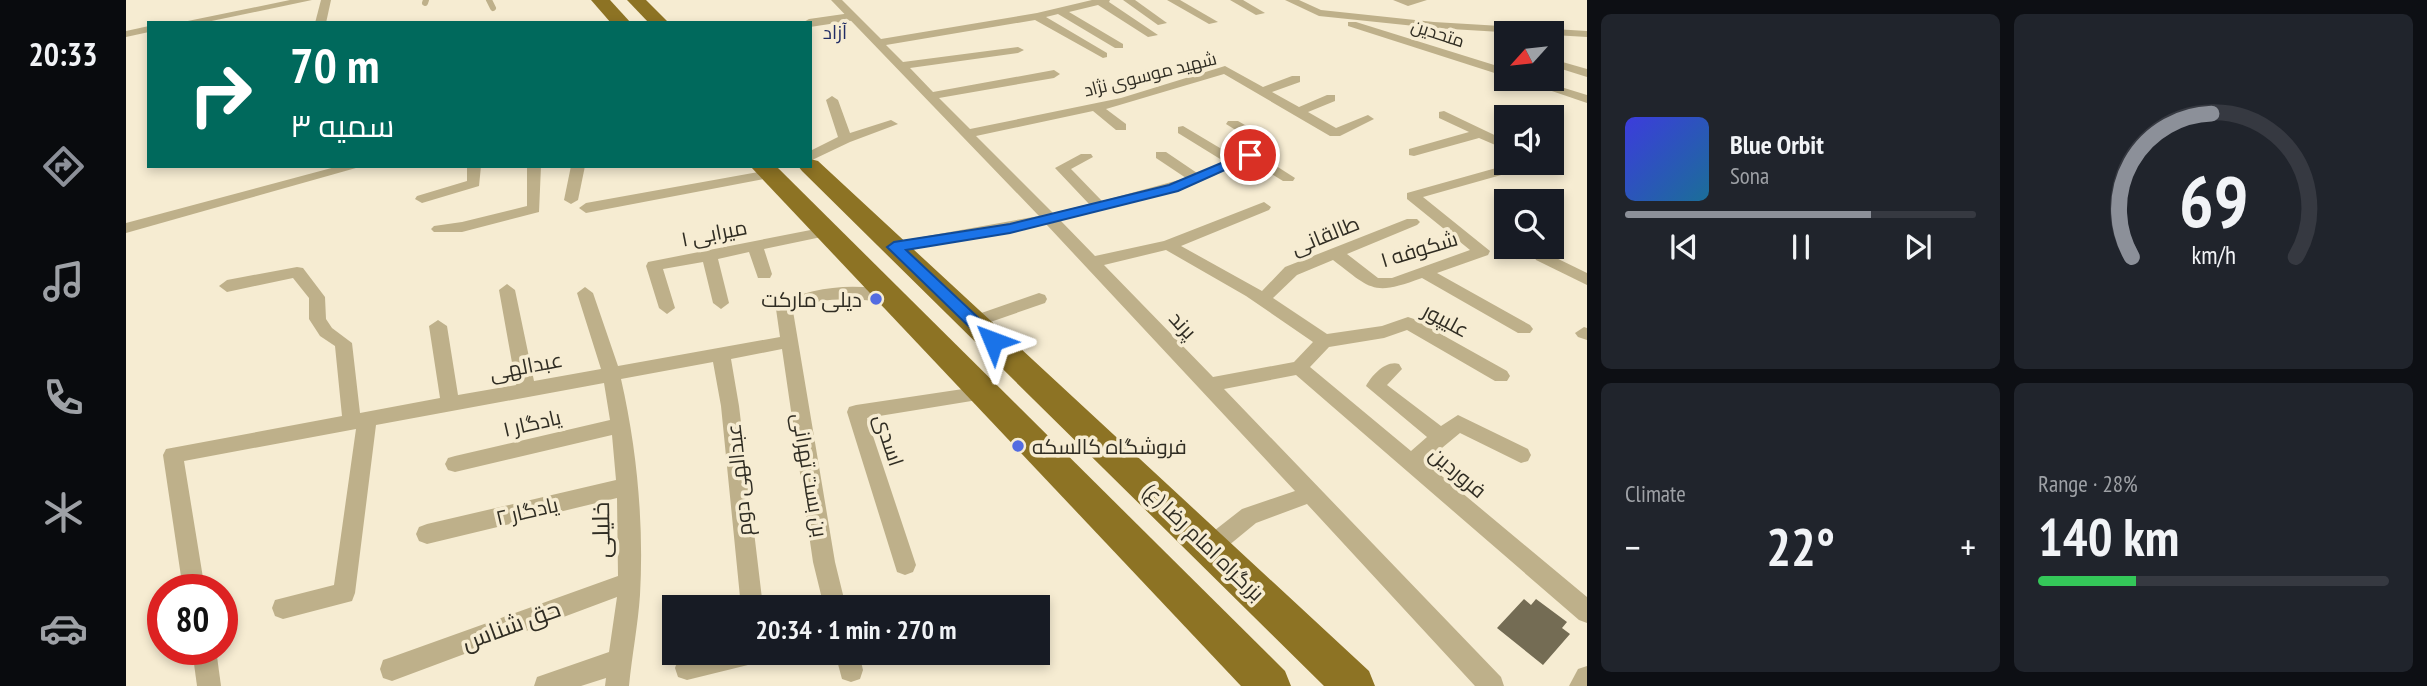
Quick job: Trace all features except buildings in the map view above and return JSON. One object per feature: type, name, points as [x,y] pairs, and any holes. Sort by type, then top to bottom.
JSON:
[{"type":"highway","points":[[600,0],[620,21]]},
{"type":"highway","points":[[636,0],[658,21]]},
{"type":"highway","name":"بزرگراه امام رضا (ع)","points":[[812,168],[1354,686]]},
{"type":"highway","points":[[766,170],[826,232],[869,289],[983,393],[1270,686]]},
{"type":"street","points":[[194,21],[307,0]]},
{"type":"street","points":[[321,21],[326,0]]},
{"type":"street","name":"پرند","points":[[836,0],[1209,385],[1492,686]]},
{"type":"street","points":[[1128,0],[1162,23]]},
{"type":"street","points":[[1172,0],[1213,22]]},
{"type":"street","points":[[1235,0],[1260,13]]},
{"type":"street","points":[[1290,0],[1319,13],[1434,25],[1587,34]]},
{"type":"street","points":[[1398,0],[1408,3],[1422,0]]},
{"type":"street","points":[[878,43],[1037,16],[1103,1],[1153,35]]},
{"type":"street","points":[[1060,10],[1119,47]]},
{"type":"street","name":"متحدین","points":[[1319,13],[1494,70]]},
{"type":"street","points":[[1037,16],[1103,55]]},
{"type":"street","points":[[812,23],[851,17]]},
{"type":"street","points":[[126,34],[147,29]]},
{"type":"street","points":[[901,66],[1018,50]]},
{"type":"street","points":[[1564,66],[1587,73]]},
{"type":"street","name":"شهید موسوی نژاد","points":[[967,134],[1096,107],[1225,70],[1335,133],[1368,119]]},
{"type":"street","points":[[929,96],[1054,74]]},
{"type":"street","points":[[1262,91],[1296,79]]},
{"type":"street","points":[[1563,91],[1587,99]]},
{"type":"street","points":[[1297,112],[1331,99]]},
{"type":"street","points":[[832,100],[845,139]]},
{"type":"street","points":[[1096,107],[1121,127]]},
{"type":"street","points":[[1444,115],[1494,140]]},
{"type":"street","points":[[812,156],[845,139],[891,124]]},
{"type":"street","points":[[894,247],[1048,219],[1174,188],[1235,163],[1268,144],[1233,124]]},
{"type":"street","points":[[1183,130],[1235,163]]},
{"type":"street","points":[[1414,152],[1481,133]]},
{"type":"street","points":[[1161,155],[1196,179]]},
{"type":"street","points":[[1250,155],[1288,178]]},
{"type":"street","points":[[1086,157],[1062,168],[1098,205]]},
{"type":"street","points":[[126,228],[349,168]]},
{"type":"street","points":[[422,199],[474,183],[474,168]]},
{"type":"street","points":[[439,229],[456,230],[506,213],[534,209],[534,168]]},
{"type":"street","points":[[571,200],[578,168]]},
{"type":"street","points":[[586,208],[766,170]]},
{"type":"street","name":"شکوفه ۱","points":[[1336,254],[1376,284],[1393,283],[1482,251],[1412,197],[1494,173]]},
{"type":"street","points":[[1091,262],[1168,244],[1264,207]]},
{"type":"street","name":"طالقانی","points":[[1262,300],[1291,271],[1412,222]]},
{"type":"street","name":"میرابی ۱","points":[[667,308],[654,266],[826,232]]},
{"type":"street","points":[[1168,244],[1324,341],[1298,368],[1209,385]]},
{"type":"street","points":[[755,246],[764,274]]},
{"type":"street","points":[[709,255],[721,303]]},
{"type":"street","points":[[1548,259],[1587,280]]},
{"type":"street","points":[[227,286],[297,272],[317,297],[318,319],[326,332],[343,342],[344,365],[360,419],[344,593],[283,608]]},
{"type":"street","points":[[1423,272],[1524,329]]},
{"type":"street","points":[[788,342],[784,309],[796,300],[869,289]]},
{"type":"street","points":[[507,290],[526,390]]},
{"type":"street","name":"خلیلی","points":[[585,293],[601,331],[612,372],[626,487],[629,582],[617,686]]},
{"type":"street","points":[[974,322],[1039,299]]},
{"type":"street","name":"علیپور","points":[[1324,341],[1384,332],[1408,323],[1502,376]]},
{"type":"street","points":[[438,326],[450,403]]},
{"type":"street","name":"عبدالهی","points":[[192,574],[173,455],[612,372],[788,342]]},
{"type":"street","name":"بن بست تهرانی","points":[[788,342],[824,562],[832,595]]},
{"type":"street","name":"عبدالهی دوم","points":[[721,354],[730,406],[751,595]]},
{"type":"street","name":"فروردین","points":[[1298,368],[1587,612]]},
{"type":"street","points":[[1393,369],[1375,386],[1441,437]]},
{"type":"street","name":"اسدی","points":[[905,565],[856,412],[983,393]]},
{"type":"street","points":[[1411,462],[1458,423],[1521,455]]},
{"type":"street","name":"یادگار ۱","points":[[455,464],[619,426]]},
{"type":"street","name":"یادگار ۲","points":[[426,534],[626,487]]},
{"type":"street","points":[[1209,548],[1249,516],[1311,494]]},
{"type":"street","name":"حق شناس","points":[[392,669],[629,582]]},
{"type":"street","points":[[546,686],[619,661]]},
{"type":"street","points":[[206,665],[209,686]]},
{"type":"street","points":[[687,668],[699,665]]},
{"type":"street","points":[[1581,686],[1587,678]]},
{"type":"lane","points":[[489,0],[492,9]]},
{"type":"place","name":"دیلی مارکت","points":[[876,299]]},
{"type":"place","name":"فروشگاه کالسکه","points":[[1018,446]]},
{"type":"district","name":"آزاد","points":[[835,32]]},
{"type":"route","points":[[993,341],[894,247],[1010,228],[1174,188],[1250,155]]}]
